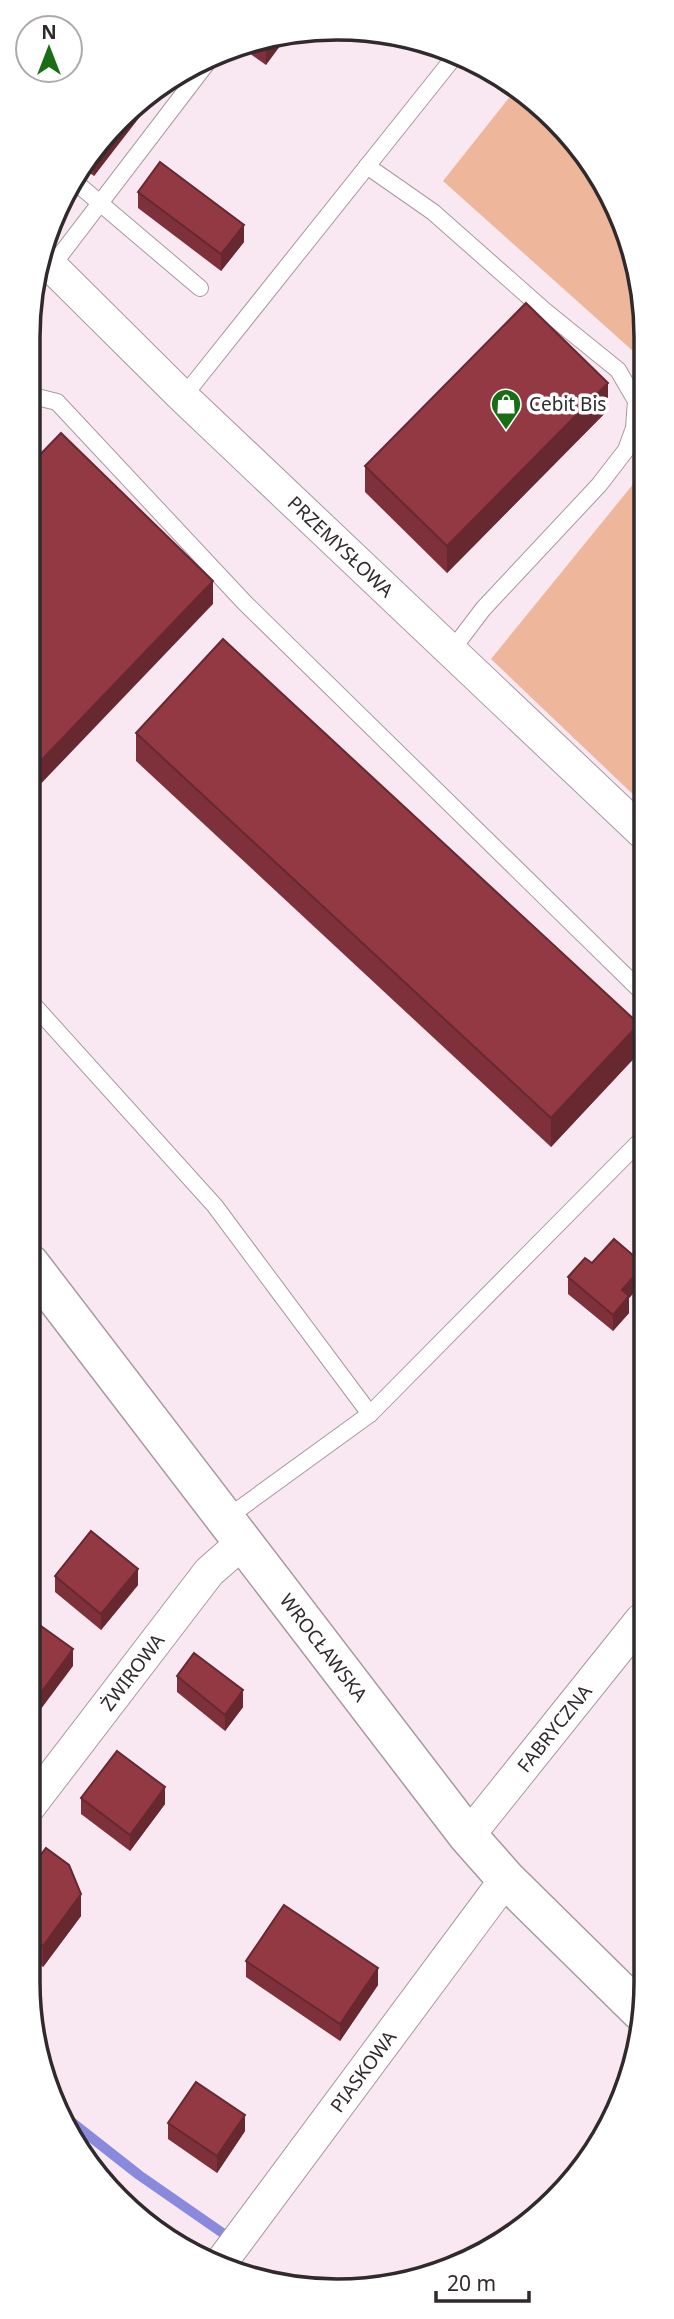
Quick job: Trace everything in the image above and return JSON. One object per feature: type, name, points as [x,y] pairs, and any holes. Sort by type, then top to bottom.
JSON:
[{"type":"main road","name":"WROCŁAWSKA","points":[[40,1277],[468,1836],[506,1880],[633,2004]]},
{"type":"street","name":"PRZEMYSŁOWA","points":[[49,263],[183,397],[634,824]]},
{"type":"street","name":"ŻWIROWA","points":[[40,1793],[209,1572],[233,1532]]},
{"type":"street","name":"FABRYCZNA","points":[[468,1836],[634,1629]]},
{"type":"street","name":"PIASKOWA","points":[[225,2257],[506,1880]]},
{"type":"lane","points":[[183,397],[450,63]]},
{"type":"lane","points":[[51,256],[101,202],[197,76]]},
{"type":"lane","points":[[367,166],[433,212],[545,312],[618,370],[634,398]]},
{"type":"lane","points":[[81,187],[200,288]]},
{"type":"lane","points":[[40,398],[57,402],[245,603],[634,984]]},
{"type":"lane","points":[[452,650],[483,609],[599,485],[626,450],[634,428]]},
{"type":"lane","points":[[40,1012],[215,1206],[370,1413]]},
{"type":"lane","points":[[233,1532],[370,1413],[634,1147]]},
{"type":"shaded area","points":[[510,96],[533,114],[560,141],[584,172],[611,223],[628,279],[634,352],[443,181]]},
{"type":"shaded area","points":[[634,483],[634,795],[491,659]]},
{"type":"building","points":[[160,162],[244,225],[221,254],[138,192]]},
{"type":"building","name":"Cebit Bis","points":[[526,303],[608,383],[447,546],[365,466]]},
{"type":"building","points":[[61,433],[213,581],[40,762],[40,455]]},
{"type":"building","points":[[223,639],[634,1019],[634,1029],[551,1118],[136,733]]},
{"type":"building","points":[[614,1239],[634,1256],[634,1276],[622,1290],[629,1296],[613,1315],[568,1277],[585,1258],[592,1263]]},
{"type":"building","points":[[91,1531],[138,1569],[101,1614],[55,1576]]},
{"type":"building","points":[[40,1627],[73,1649],[40,1694]]},
{"type":"building","points":[[194,1653],[243,1690],[225,1715],[177,1676]]},
{"type":"building","points":[[117,1751],[165,1787],[130,1835],[81,1798]]},
{"type":"building","points":[[46,1848],[69,1865],[81,1894],[43,1946],[40,1944],[40,1856]]},
{"type":"building","points":[[284,1905],[378,1968],[340,2024],[246,1961]]},
{"type":"building","points":[[196,2082],[245,2115],[217,2156],[168,2123]]},
{"type":"waterway","points":[[79,2128],[139,2175],[224,2234]]},
{"type":"place","name":"Cebit Bis","points":[[506,431]]}]
